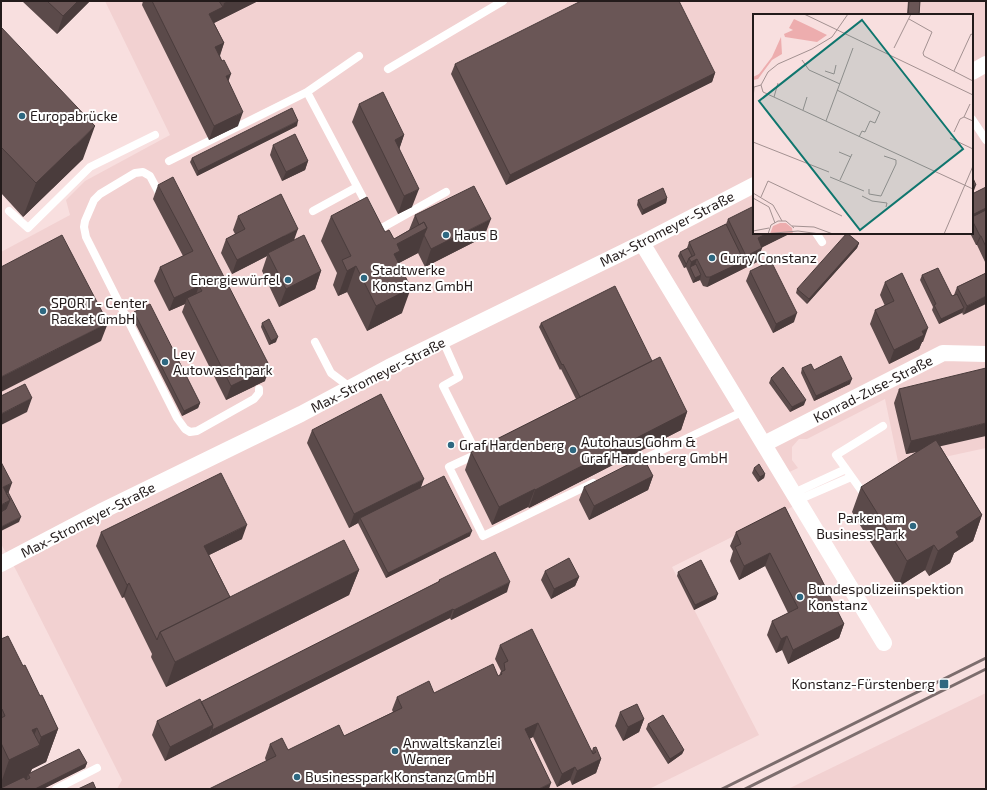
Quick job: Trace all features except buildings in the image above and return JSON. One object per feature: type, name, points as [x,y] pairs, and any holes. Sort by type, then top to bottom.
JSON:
[{"type":"street","points":[[973,71],[986,64]]},
{"type":"street","name":"Max-Stromeyer-Straße","points":[[1,564],[100,512],[295,417],[389,367],[642,243],[753,186]]},
{"type":"street","points":[[642,243],[884,643]]},
{"type":"street","name":"Konrad-Zuse-Straße","points":[[764,444],[943,354],[986,354]]},
{"type":"lane","points":[[388,69],[503,1]]},
{"type":"lane","points":[[169,162],[306,92],[359,56]]},
{"type":"lane","points":[[306,92],[378,226],[446,192]]},
{"type":"lane","points":[[973,120],[986,140]]},
{"type":"lane","points":[[9,211],[28,228],[90,167],[155,135]]},
{"type":"lane","points":[[159,193],[150,176],[143,172],[135,173],[100,194],[94,200],[84,227],[86,237],[177,418],[185,429],[190,432],[198,431],[254,399],[259,393],[259,389]]},
{"type":"lane","points":[[313,212],[357,188]]},
{"type":"lane","points":[[817,234],[822,242]]},
{"type":"lane","points":[[443,341],[459,377],[443,386],[477,454],[450,467],[483,536],[603,479]]},
{"type":"lane","points":[[315,342],[331,373],[351,388]]},
{"type":"lane","points":[[631,465],[744,411]]},
{"type":"lane","points":[[869,501],[864,488],[851,477],[836,454],[883,426]]},
{"type":"lane","points":[[796,496],[846,469]]},
{"type":"lane","points":[[796,496],[851,477]]},
{"type":"lane","points":[[56,789],[97,768]]},
{"type":"shaded area","points":[[105,1],[986,1],[986,448],[926,461],[901,476],[885,399],[807,439],[799,439],[792,447],[792,460],[798,468],[783,475],[800,503],[672,567],[759,735],[649,789],[117,789],[122,780],[16,570],[1,544],[1,252],[70,215],[66,200],[85,181],[170,135]]},
{"type":"shaded area","points":[[986,693],[986,789],[788,789]]},
{"type":"railway","points":[[722,789],[986,658]]},
{"type":"railway","points":[[745,789],[986,669]]},
{"type":"place","name":"Europabrücke","points":[[22,116]]},
{"type":"place","name":"Haus B","points":[[446,235]]},
{"type":"place","name":"Curry Constanz","points":[[712,258]]},
{"type":"place","name":"Stadtwerke Konstanz GmbH","points":[[364,278]]},
{"type":"place","name":"Energiewürfel","points":[[288,280]]},
{"type":"place","name":"SPORT - Center Racket GmbH","points":[[43,311]]},
{"type":"place","name":"Ley Autowaschpark","points":[[165,362]]},
{"type":"place","name":"Graf Hardenberg","points":[[451,445]]},
{"type":"place","name":"Autohaus Gohm & Graf Hardenberg GmbH","points":[[573,450]]},
{"type":"place","name":"Parken am Business Park","points":[[913,526]]},
{"type":"place","name":"Bundespolizeiinspektion Konstanz","points":[[800,597]]},
{"type":"place","name":"Konstanz-Fürstenberg","points":[[944,684]]},
{"type":"place","name":"Anwaltskanzlei Werner","points":[[395,751]]},
{"type":"place","name":"Businesspark Konstanz GmbH","points":[[297,777]]}]
